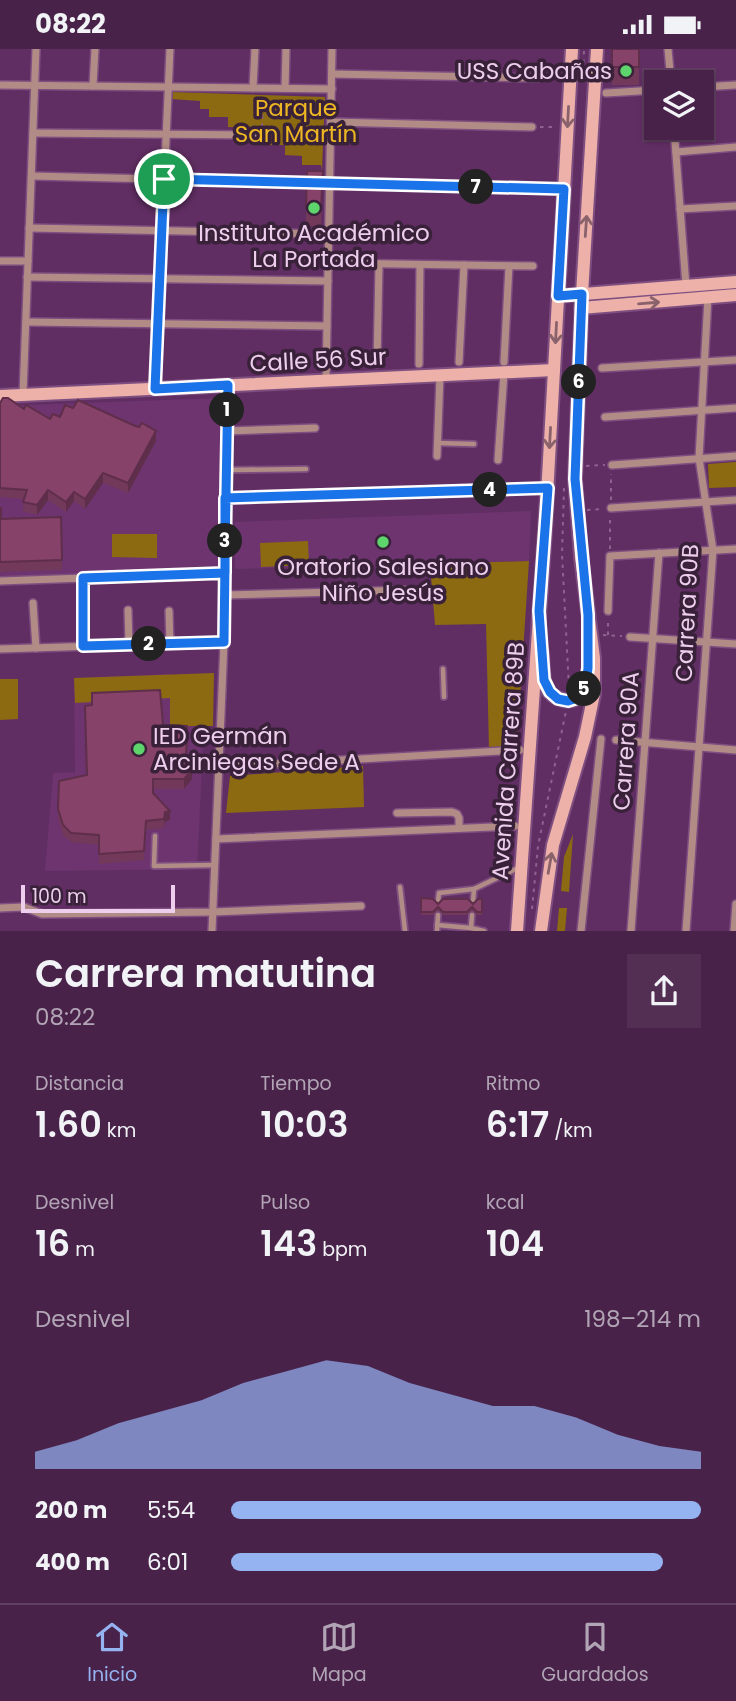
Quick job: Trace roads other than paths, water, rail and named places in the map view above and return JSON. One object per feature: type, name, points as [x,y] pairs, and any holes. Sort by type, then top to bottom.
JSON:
[{"type":"main road","name":"Avenida Carrera 89B","points":[[517,931],[548,488],[572,49]]},
{"type":"main road","name":"Avenida Carrera 89B","points":[[541,931],[553,845],[592,707],[594,666],[575,479],[581,308],[597,49]]},
{"type":"main road","points":[[558,296],[736,282]]},
{"type":"main road","points":[[581,308],[736,296]]},
{"type":"main road","name":"Calle 56 Sur","points":[[0,396],[440,376],[504,367],[554,370]]},
{"type":"main road","points":[[539,611],[547,687],[558,699],[568,701],[577,698],[586,685],[588,615]]},
{"type":"street","points":[[23,395],[36,49]]},
{"type":"street","points":[[93,86],[95,49]]},
{"type":"street","points":[[155,389],[170,49]]},
{"type":"street","points":[[253,88],[255,49]]},
{"type":"street","points":[[285,88],[286,49]]},
{"type":"street","points":[[326,381],[332,49]]},
{"type":"street","points":[[668,49],[670,70]]},
{"type":"street","points":[[332,74],[538,78]]},
{"type":"street","points":[[0,85],[332,89]]},
{"type":"street","points":[[714,86],[736,85]]},
{"type":"street","points":[[606,93],[644,91]]},
{"type":"street","points":[[332,122],[532,127]]},
{"type":"street","points":[[33,133],[261,135]]},
{"type":"street","points":[[675,140],[686,286]]},
{"type":"street","points":[[676,152],[736,147]]},
{"type":"street","points":[[32,176],[564,189]]},
{"type":"street","points":[[680,209],[736,206]]},
{"type":"street","points":[[29,227],[330,234]]},
{"type":"street","points":[[0,261],[28,261]]},
{"type":"street","points":[[329,263],[533,266]]},
{"type":"street","points":[[377,364],[379,264]]},
{"type":"street","points":[[419,363],[420,265]]},
{"type":"street","points":[[459,362],[464,265]]},
{"type":"street","points":[[498,460],[509,266]]},
{"type":"street","points":[[27,277],[328,281]]},
{"type":"street","name":"Carrera 90B","points":[[686,931],[713,550],[699,458],[708,298]]},
{"type":"street","points":[[26,322],[327,326]]},
{"type":"street","points":[[602,368],[736,360]]},
{"type":"street","points":[[437,456],[440,376]]},
{"type":"street","points":[[212,931],[224,642],[228,385]]},
{"type":"street","points":[[605,417],[736,408]]},
{"type":"street","points":[[227,431],[315,428]]},
{"type":"street","points":[[612,464],[736,456]]},
{"type":"street","points":[[225,498],[548,488]]},
{"type":"street","points":[[611,508],[736,500]]},
{"type":"street","points":[[608,611],[610,556],[736,549]]},
{"type":"street","name":"Carrera 90A","points":[[631,931],[659,553]]},
{"type":"street","points":[[0,581],[225,573]]},
{"type":"street","points":[[83,578],[83,646]]},
{"type":"street","points":[[225,595],[410,590]]},
{"type":"street","points":[[33,603],[36,648]]},
{"type":"street","points":[[128,610],[129,645]]},
{"type":"street","points":[[169,611],[170,644]]},
{"type":"street","points":[[630,636],[736,644]]},
{"type":"street","points":[[0,649],[224,642]]},
{"type":"street","points":[[581,931],[601,739]]},
{"type":"street","points":[[616,740],[736,750]]},
{"type":"street","points":[[219,767],[520,750]]},
{"type":"street","points":[[397,813],[452,812],[459,818],[459,828]]},
{"type":"street","points":[[216,839],[515,826]]},
{"type":"street","points":[[734,931],[736,904]]},
{"type":"street","points":[[0,908],[24,907],[42,914],[213,912],[361,906]]},
{"type":"lane","points":[[437,443],[474,444]]},
{"type":"lane","points":[[226,470],[306,469]]},
{"type":"lane","points":[[443,669],[444,697]]},
{"type":"lane","points":[[155,836],[154,866],[215,865]]},
{"type":"lane","points":[[438,902],[439,893],[474,889],[522,865]]},
{"type":"lane","points":[[400,887],[405,931]]},
{"type":"lane","points":[[473,902],[474,889]]},
{"type":"lane","points":[[438,915],[437,928],[471,928],[484,931]]},
{"type":"lane","points":[[471,928],[472,915]]},
{"type":"place","name":"USS Cabañas","points":[[626,71]]},
{"type":"place","name":"Instituto Académico La Portada","points":[[314,208]]},
{"type":"place","name":"Oratorio Salesiano Niño Jesús","points":[[383,542]]},
{"type":"place","name":"IED Germán Arciniegas Sede A","points":[[139,749]]},
{"type":"park label","name":"Parque San Martín","points":[[296,121]]}]
